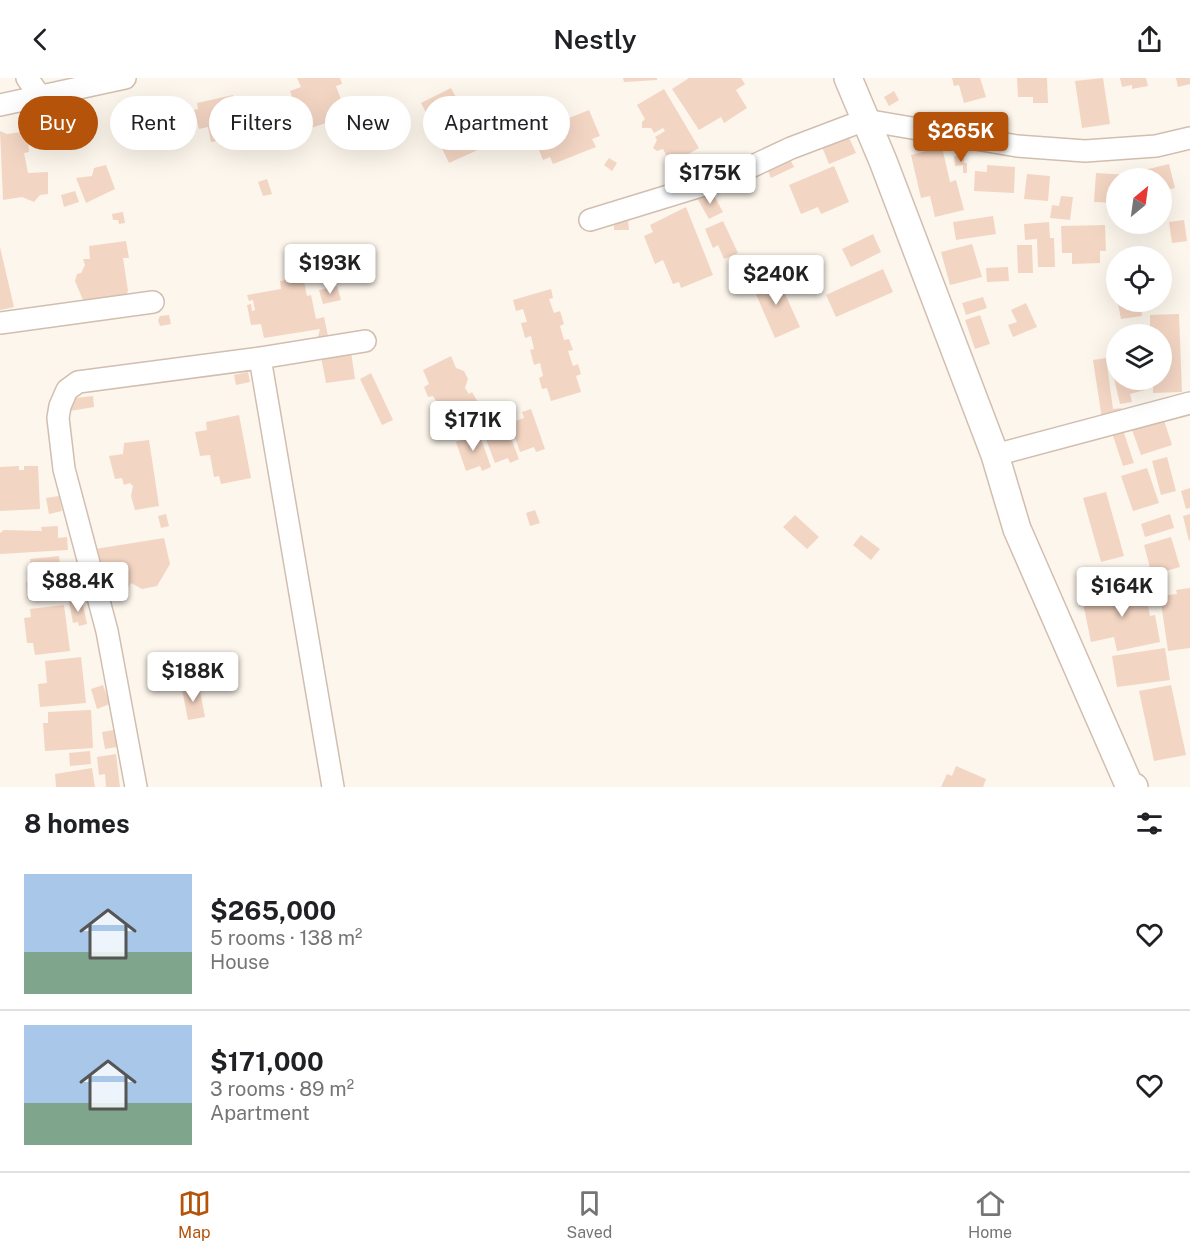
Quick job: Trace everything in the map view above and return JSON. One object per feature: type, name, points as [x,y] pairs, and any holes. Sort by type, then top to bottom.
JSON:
[{"type":"street","points":[[27,78],[40,96],[125,78]]},
{"type":"street","points":[[848,78],[883,161],[995,455],[1017,529],[1131,786]]},
{"type":"street","points":[[0,105],[18,101]]},
{"type":"street","points":[[590,220],[727,178],[791,148],[865,120],[1017,146],[1085,151],[1156,146],[1190,138]]},
{"type":"street","points":[[0,323],[153,302]]},
{"type":"street","points":[[136,787],[107,632],[64,469],[58,418],[60,406],[68,390],[78,382],[260,358],[365,341]]},
{"type":"street","points":[[260,358],[333,787]]},
{"type":"street","points":[[995,455],[1190,403]]},
{"type":"building","points":[[297,78],[340,78],[342,84],[336,86],[340,96],[325,96],[325,123],[313,127],[313,96],[292,96],[290,91],[301,87]]},
{"type":"building","points":[[623,78],[657,78],[657,80],[624,82]]},
{"type":"building","points":[[689,78],[741,78],[745,84],[736,90],[747,108],[724,123],[721,117],[699,130],[672,89]]},
{"type":"building","points":[[952,78],[980,78],[986,97],[964,103],[959,85],[954,86]]},
{"type":"building","points":[[1017,78],[1047,78],[1048,103],[1033,103],[1033,97],[1018,97]]},
{"type":"building","points":[[1103,78],[1110,124],[1082,128],[1075,81]]},
{"type":"building","points":[[1120,78],[1146,78],[1148,86],[1132,89],[1132,85],[1122,87]]},
{"type":"building","points":[[1176,78],[1190,78],[1190,84],[1178,87]]},
{"type":"building","points":[[451,88],[455,96],[435,96]]},
{"type":"building","points":[[664,89],[699,148],[671,164],[663,149],[657,151],[653,148],[657,140],[655,137],[665,131],[663,128],[654,133],[651,128],[642,128],[642,122],[645,119],[637,105]]},
{"type":"building","points":[[894,91],[899,100],[889,106],[884,97]]},
{"type":"building","points":[[209,100],[209,132],[208,127],[199,129],[197,103]]},
{"type":"building","points":[[589,110],[600,136],[592,139],[596,147],[553,164],[550,157],[543,160],[539,150],[570,150],[570,118]]},
{"type":"building","points":[[0,131],[7,134],[18,132],[18,150],[29,150],[24,153],[28,173],[48,172],[48,194],[40,195],[34,202],[22,197],[3,200]]},
{"type":"building","points":[[846,131],[856,153],[829,164],[820,142]]},
{"type":"building","points":[[942,147],[950,182],[956,180],[964,210],[935,217],[930,196],[921,198],[911,155]]},
{"type":"building","points":[[443,150],[478,150],[449,163]]},
{"type":"building","points":[[787,153],[794,167],[771,178],[765,164]]},
{"type":"building","points":[[954,156],[964,156],[967,173],[963,173],[963,165],[955,166]]},
{"type":"building","points":[[609,158],[617,163],[612,171],[604,165]]},
{"type":"building","points":[[1169,164],[1170,168],[1152,168]]},
{"type":"building","points":[[106,165],[115,189],[86,203],[76,178],[92,176],[94,168]]},
{"type":"building","points":[[987,165],[1015,167],[1014,193],[974,191],[975,171],[987,172]]},
{"type":"building","points":[[834,166],[849,202],[821,214],[818,207],[801,214],[789,185]]},
{"type":"building","points":[[1096,173],[1106,174],[1106,203],[1094,202]]},
{"type":"building","points":[[1027,174],[1050,176],[1048,201],[1024,199]]},
{"type":"building","points":[[267,179],[272,194],[263,196],[258,182]]},
{"type":"building","points":[[711,190],[723,212],[709,219],[697,198]]},
{"type":"building","points":[[75,191],[79,202],[64,207],[61,195]]},
{"type":"building","points":[[1061,196],[1073,197],[1070,220],[1050,218],[1052,205],[1059,206]]},
{"type":"building","points":[[686,207],[713,275],[681,288],[679,282],[673,284],[663,260],[655,264],[644,236],[653,232],[650,225]]},
{"type":"building","points":[[123,212],[125,223],[119,224],[118,220],[113,220],[112,214]]},
{"type":"building","points":[[993,216],[996,234],[956,240],[953,222]]},
{"type":"building","points":[[628,220],[629,230],[614,230],[614,221]]},
{"type":"building","points":[[1184,220],[1187,241],[1172,243],[1172,222]]},
{"type":"building","points":[[723,221],[738,253],[724,259],[718,245],[713,248],[705,229]]},
{"type":"building","points":[[1049,222],[1050,238],[1054,238],[1055,267],[1038,267],[1037,239],[1025,240],[1024,224]]},
{"type":"building","points":[[1105,225],[1106,251],[1100,251],[1100,263],[1072,264],[1072,253],[1062,253],[1061,226]]},
{"type":"building","points":[[873,234],[881,252],[851,267],[842,249]]},
{"type":"building","points":[[126,241],[129,258],[123,258],[128,291],[125,297],[83,300],[75,281],[77,274],[81,273],[85,265],[83,259],[90,259],[89,246]]},
{"type":"building","points":[[972,244],[982,277],[950,285],[941,252]]},
{"type":"building","points":[[1017,245],[1032,245],[1033,273],[1018,273]]},
{"type":"building","points":[[0,247],[14,307],[0,310]]},
{"type":"building","points":[[1008,267],[1009,281],[987,282],[986,268]]},
{"type":"building","points":[[883,269],[893,292],[836,317],[826,295]]},
{"type":"building","points":[[333,270],[334,278],[320,280],[319,273]]},
{"type":"building","points":[[776,274],[800,327],[775,338],[752,285]]},
{"type":"building","points":[[806,275],[811,289],[800,294],[794,280]]},
{"type":"building","points":[[303,277],[307,296],[311,295],[316,319],[324,317],[328,336],[318,337],[320,329],[264,338],[261,324],[251,325],[247,305],[251,304],[252,311],[255,310],[253,300],[249,301],[247,295],[281,289],[280,281]]},
{"type":"building","points":[[337,286],[341,300],[323,304],[319,290]]},
{"type":"building","points":[[551,289],[553,298],[549,299],[554,313],[560,311],[564,324],[560,326],[564,340],[569,339],[573,350],[568,351],[573,366],[578,364],[581,374],[576,376],[581,392],[551,401],[547,388],[542,389],[539,378],[543,376],[540,363],[534,365],[530,350],[534,349],[531,336],[525,338],[521,323],[527,322],[523,309],[516,311],[513,300]]},
{"type":"building","points":[[983,297],[987,308],[966,315],[962,303]]},
{"type":"building","points":[[1026,303],[1037,327],[1013,337],[1008,325],[1017,322],[1011,310]]},
{"type":"building","points":[[1120,312],[1141,312],[1142,316],[1121,319]]},
{"type":"building","points":[[1179,314],[1182,392],[1153,393],[1153,390],[1172,390],[1172,324],[1150,324],[1150,315]]},
{"type":"building","points":[[169,315],[171,324],[160,326],[158,320],[160,316]]},
{"type":"building","points":[[980,315],[990,344],[975,349],[965,320]]},
{"type":"building","points":[[351,352],[355,379],[326,383],[321,357]]},
{"type":"building","points":[[451,356],[456,368],[464,371],[468,379],[465,388],[469,394],[472,392],[479,404],[440,422],[436,411],[441,409],[433,396],[428,397],[424,387],[429,384],[423,370]]},
{"type":"building","points":[[1106,358],[1106,390],[1110,390],[1113,409],[1121,408],[1122,417],[1102,419],[1093,360]]},
{"type":"building","points":[[248,372],[250,382],[236,385],[234,375]]},
{"type":"building","points":[[371,373],[393,420],[382,425],[360,379]]},
{"type":"building","points":[[1117,390],[1145,390],[1130,394],[1132,402],[1120,404]]},
{"type":"building","points":[[93,396],[94,407],[64,412],[67,399]]},
{"type":"building","points":[[531,409],[545,449],[536,452],[534,447],[520,452],[510,423],[524,418],[522,412]]},
{"type":"building","points":[[239,415],[251,478],[221,484],[219,476],[214,477],[210,455],[200,456],[195,432],[207,430],[206,422]]},
{"type":"building","points":[[1163,417],[1172,445],[1141,455],[1131,427]]},
{"type":"building","points":[[504,420],[519,459],[510,463],[508,458],[495,463],[484,434],[498,429],[496,423]]},
{"type":"building","points":[[477,428],[491,467],[482,471],[480,466],[466,471],[456,442],[470,437],[468,431]]},
{"type":"building","points":[[1123,430],[1134,463],[1123,466],[1112,433]]},
{"type":"building","points":[[149,440],[159,506],[135,510],[131,496],[133,486],[130,483],[124,485],[122,478],[115,479],[109,456],[123,454],[124,443]]},
{"type":"building","points":[[1167,457],[1176,491],[1161,495],[1152,461]]},
{"type":"building","points":[[19,466],[19,470],[24,470],[24,466],[38,466],[40,509],[0,511],[0,467]]},
{"type":"building","points":[[1147,468],[1159,503],[1133,511],[1121,476]]},
{"type":"building","points":[[1190,488],[1190,508],[1186,509],[1181,491]]},
{"type":"building","points":[[1106,492],[1124,556],[1101,562],[1083,498]]},
{"type":"building","points":[[59,496],[62,511],[49,514],[46,498]]},
{"type":"building","points":[[535,510],[540,523],[530,526],[526,513]]},
{"type":"building","points":[[166,514],[169,526],[161,528],[158,516]]},
{"type":"building","points":[[1170,514],[1174,528],[1145,537],[1141,524]]},
{"type":"building","points":[[1190,514],[1190,540],[1189,541],[1183,516]]},
{"type":"building","points":[[795,515],[819,537],[807,549],[783,527]]},
{"type":"building","points":[[58,526],[58,538],[67,537],[68,550],[0,554],[0,533],[4,530],[42,531],[41,527]]},
{"type":"building","points":[[861,535],[880,549],[871,560],[853,545]]},
{"type":"building","points":[[1171,537],[1180,567],[1152,575],[1144,545]]},
{"type":"building","points":[[164,538],[170,564],[157,586],[142,589],[131,583],[127,590],[112,592],[104,587],[89,550]]},
{"type":"building","points":[[59,556],[63,595],[27,598],[26,582],[32,582],[30,559]]},
{"type":"building","points":[[1144,585],[1150,616],[1155,615],[1160,642],[1117,651],[1114,637],[1091,642],[1082,598]]},
{"type":"building","points":[[1190,588],[1190,648],[1168,651],[1160,596],[1177,594],[1176,590]]},
{"type":"building","points":[[82,600],[87,624],[79,626],[78,622],[73,623],[69,602]]},
{"type":"building","points":[[64,605],[70,651],[35,655],[33,643],[27,643],[24,618],[31,617],[30,609]]},
{"type":"building","points":[[1165,648],[1170,680],[1117,687],[1112,656]]},
{"type":"building","points":[[81,657],[86,703],[40,707],[38,684],[47,683],[45,661]]},
{"type":"building","points":[[103,685],[110,704],[97,709],[91,689]]},
{"type":"building","points":[[1171,685],[1186,755],[1154,761],[1139,691]]},
{"type":"building","points":[[199,686],[205,717],[188,720],[182,689]]},
{"type":"building","points":[[91,710],[93,748],[45,751],[43,723],[48,723],[48,712]]},
{"type":"building","points":[[114,730],[117,747],[105,749],[102,732]]},
{"type":"building","points":[[90,751],[91,764],[70,766],[69,753]]},
{"type":"building","points":[[116,754],[120,787],[106,787],[105,774],[99,775],[97,757]]},
{"type":"building","points":[[956,766],[986,779],[983,787],[941,787],[947,774],[952,776]]},
{"type":"building","points":[[92,768],[95,787],[56,787],[55,774]]}]
